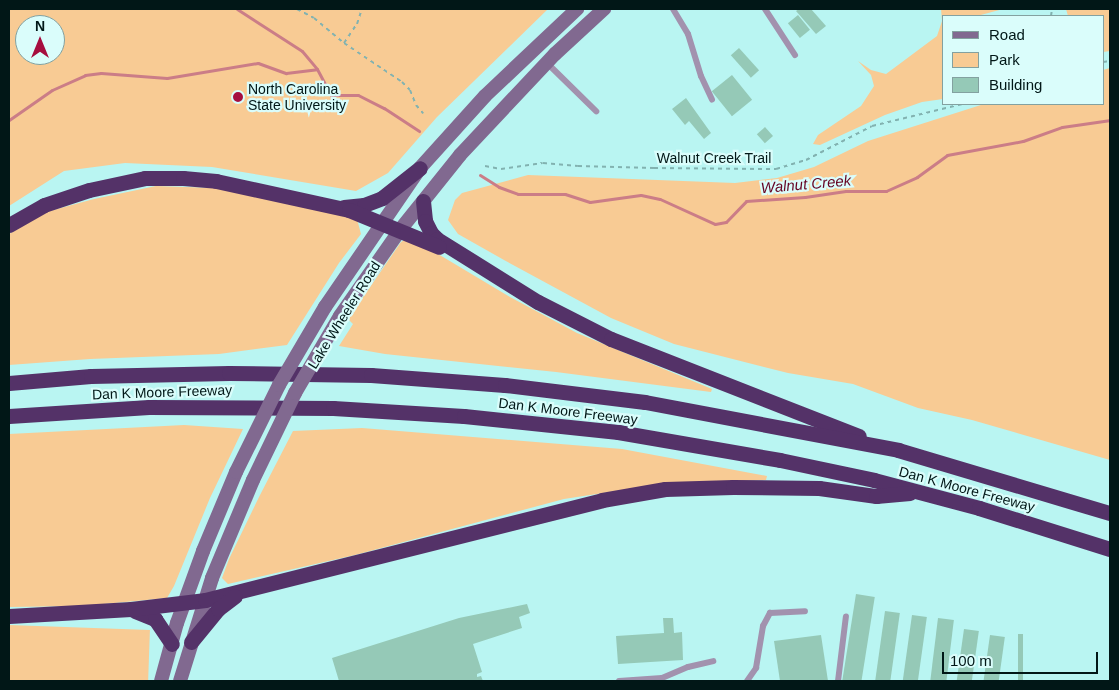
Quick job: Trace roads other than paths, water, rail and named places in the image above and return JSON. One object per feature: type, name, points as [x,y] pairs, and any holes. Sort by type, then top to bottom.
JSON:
[{"type":"highway","points":[[336,207],[364,205],[382,198],[420,168]]},
{"type":"highway","points":[[9,225],[44,205],[89,190],[145,178],[216,182],[336,207],[400,230],[478,266]]},
{"type":"highway","points":[[423,201],[425,221],[431,234],[478,266],[538,302],[612,339],[898,450]]},
{"type":"highway","name":"Dan K Moore Freeway","points":[[9,383],[91,376],[230,373],[372,376],[505,385],[645,402],[898,450],[1110,513]]},
{"type":"highway","name":"Dan K Moore Freeway","points":[[9,416],[149,407],[279,406],[383,410],[464,416],[618,432],[780,460],[919,492],[1013,518],[1110,549]]},
{"type":"highway","points":[[9,616],[131,609],[205,600],[602,500],[665,489],[733,486],[819,488],[876,496],[919,492]]},
{"type":"highway","points":[[192,642],[218,609],[241,592]]},
{"type":"highway","points":[[131,609],[155,619],[172,644]]},
{"type":"main road","name":"Lake Wheeler Road","points":[[161,681],[184,604],[206,542],[236,472],[280,385],[324,307],[420,168],[484,96],[577,9]]},
{"type":"main road","name":"Lake Wheeler Road","points":[[180,681],[205,600],[234,523],[296,393],[340,316],[400,230],[460,154],[547,63],[604,9]]},
{"type":"lane","points":[[673,9],[688,34],[701,76],[712,100]]},
{"type":"lane","points":[[765,9],[795,55]]},
{"type":"lane","points":[[547,63],[577,95],[596,111]]},
{"type":"lane","points":[[747,681],[756,668],[763,626],[770,613],[805,611]]},
{"type":"lane","points":[[838,681],[846,616]]},
{"type":"lane","points":[[619,681],[662,678],[688,667],[713,661]]},
{"type":"waterway","name":"Walnut Creek","points":[[237,9],[302,51],[317,69],[331,95],[358,95],[384,108],[419,131]]},
{"type":"waterway","points":[[9,120],[52,90],[85,75],[101,73],[167,78],[258,63],[286,73],[317,69]]},
{"type":"waterway","name":"Walnut Creek","points":[[480,175],[499,187],[518,194],[565,194],[590,202],[641,195],[660,199],[715,224],[726,222],[746,201],[805,197],[846,191],[886,191],[917,177],[947,155],[1023,141],[1062,127],[1110,120]]},
{"type":"place","name":"North Carolina State University","points":[[238,97]]}]
